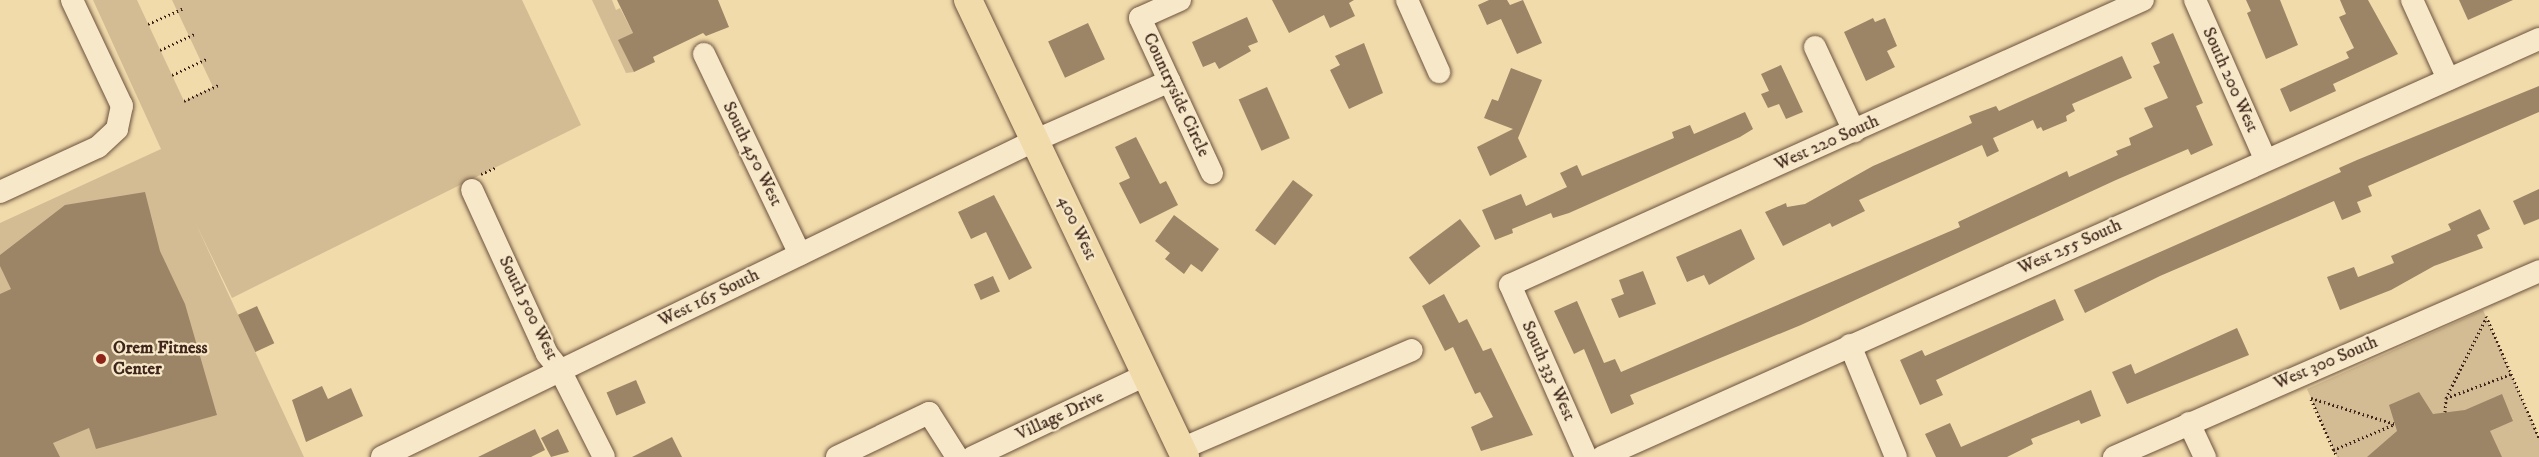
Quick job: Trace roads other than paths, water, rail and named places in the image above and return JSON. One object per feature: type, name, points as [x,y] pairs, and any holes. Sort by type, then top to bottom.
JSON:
[{"type":"main road","name":"400 West","points":[[968,0],[1183,453]]},
{"type":"street","points":[[0,192],[98,147],[117,129],[122,106],[72,0]]},
{"type":"street","name":"Countryside Circle","points":[[1180,0],[1140,18],[1212,173]]},
{"type":"street","points":[[1407,0],[1439,72]]},
{"type":"street","name":"West 220 South","points":[[1510,285],[2143,0]]},
{"type":"street","name":"South 200 West","points":[[2194,0],[2265,159]]},
{"type":"street","points":[[2412,0],[2448,79]]},
{"type":"street","name":"West 255 South","points":[[1602,457],[2265,159],[2539,39]]},
{"type":"street","points":[[1815,47],[1854,131]]},
{"type":"street","name":"South 450 West","points":[[704,54],[800,254]]},
{"type":"street","name":"West 165 South","points":[[382,457],[1036,140],[1170,81]]},
{"type":"street","name":"South 500 West","points":[[475,183],[547,354],[560,370],[604,457]]},
{"type":"street","name":"West 300 South","points":[[2114,457],[2539,271]]},
{"type":"street","name":"South 335 West","points":[[1510,285],[1586,457]]},
{"type":"street","points":[[1850,345],[1896,457]]},
{"type":"street","points":[[1183,453],[1412,350]]},
{"type":"street","name":"Village Drive","points":[[973,457],[1146,375]]},
{"type":"street","points":[[837,457],[929,413],[957,457]]},
{"type":"street","points":[[2189,423],[2205,457]]},
{"type":"place","name":"Orem Fitness Center","points":[[101,359]]}]
